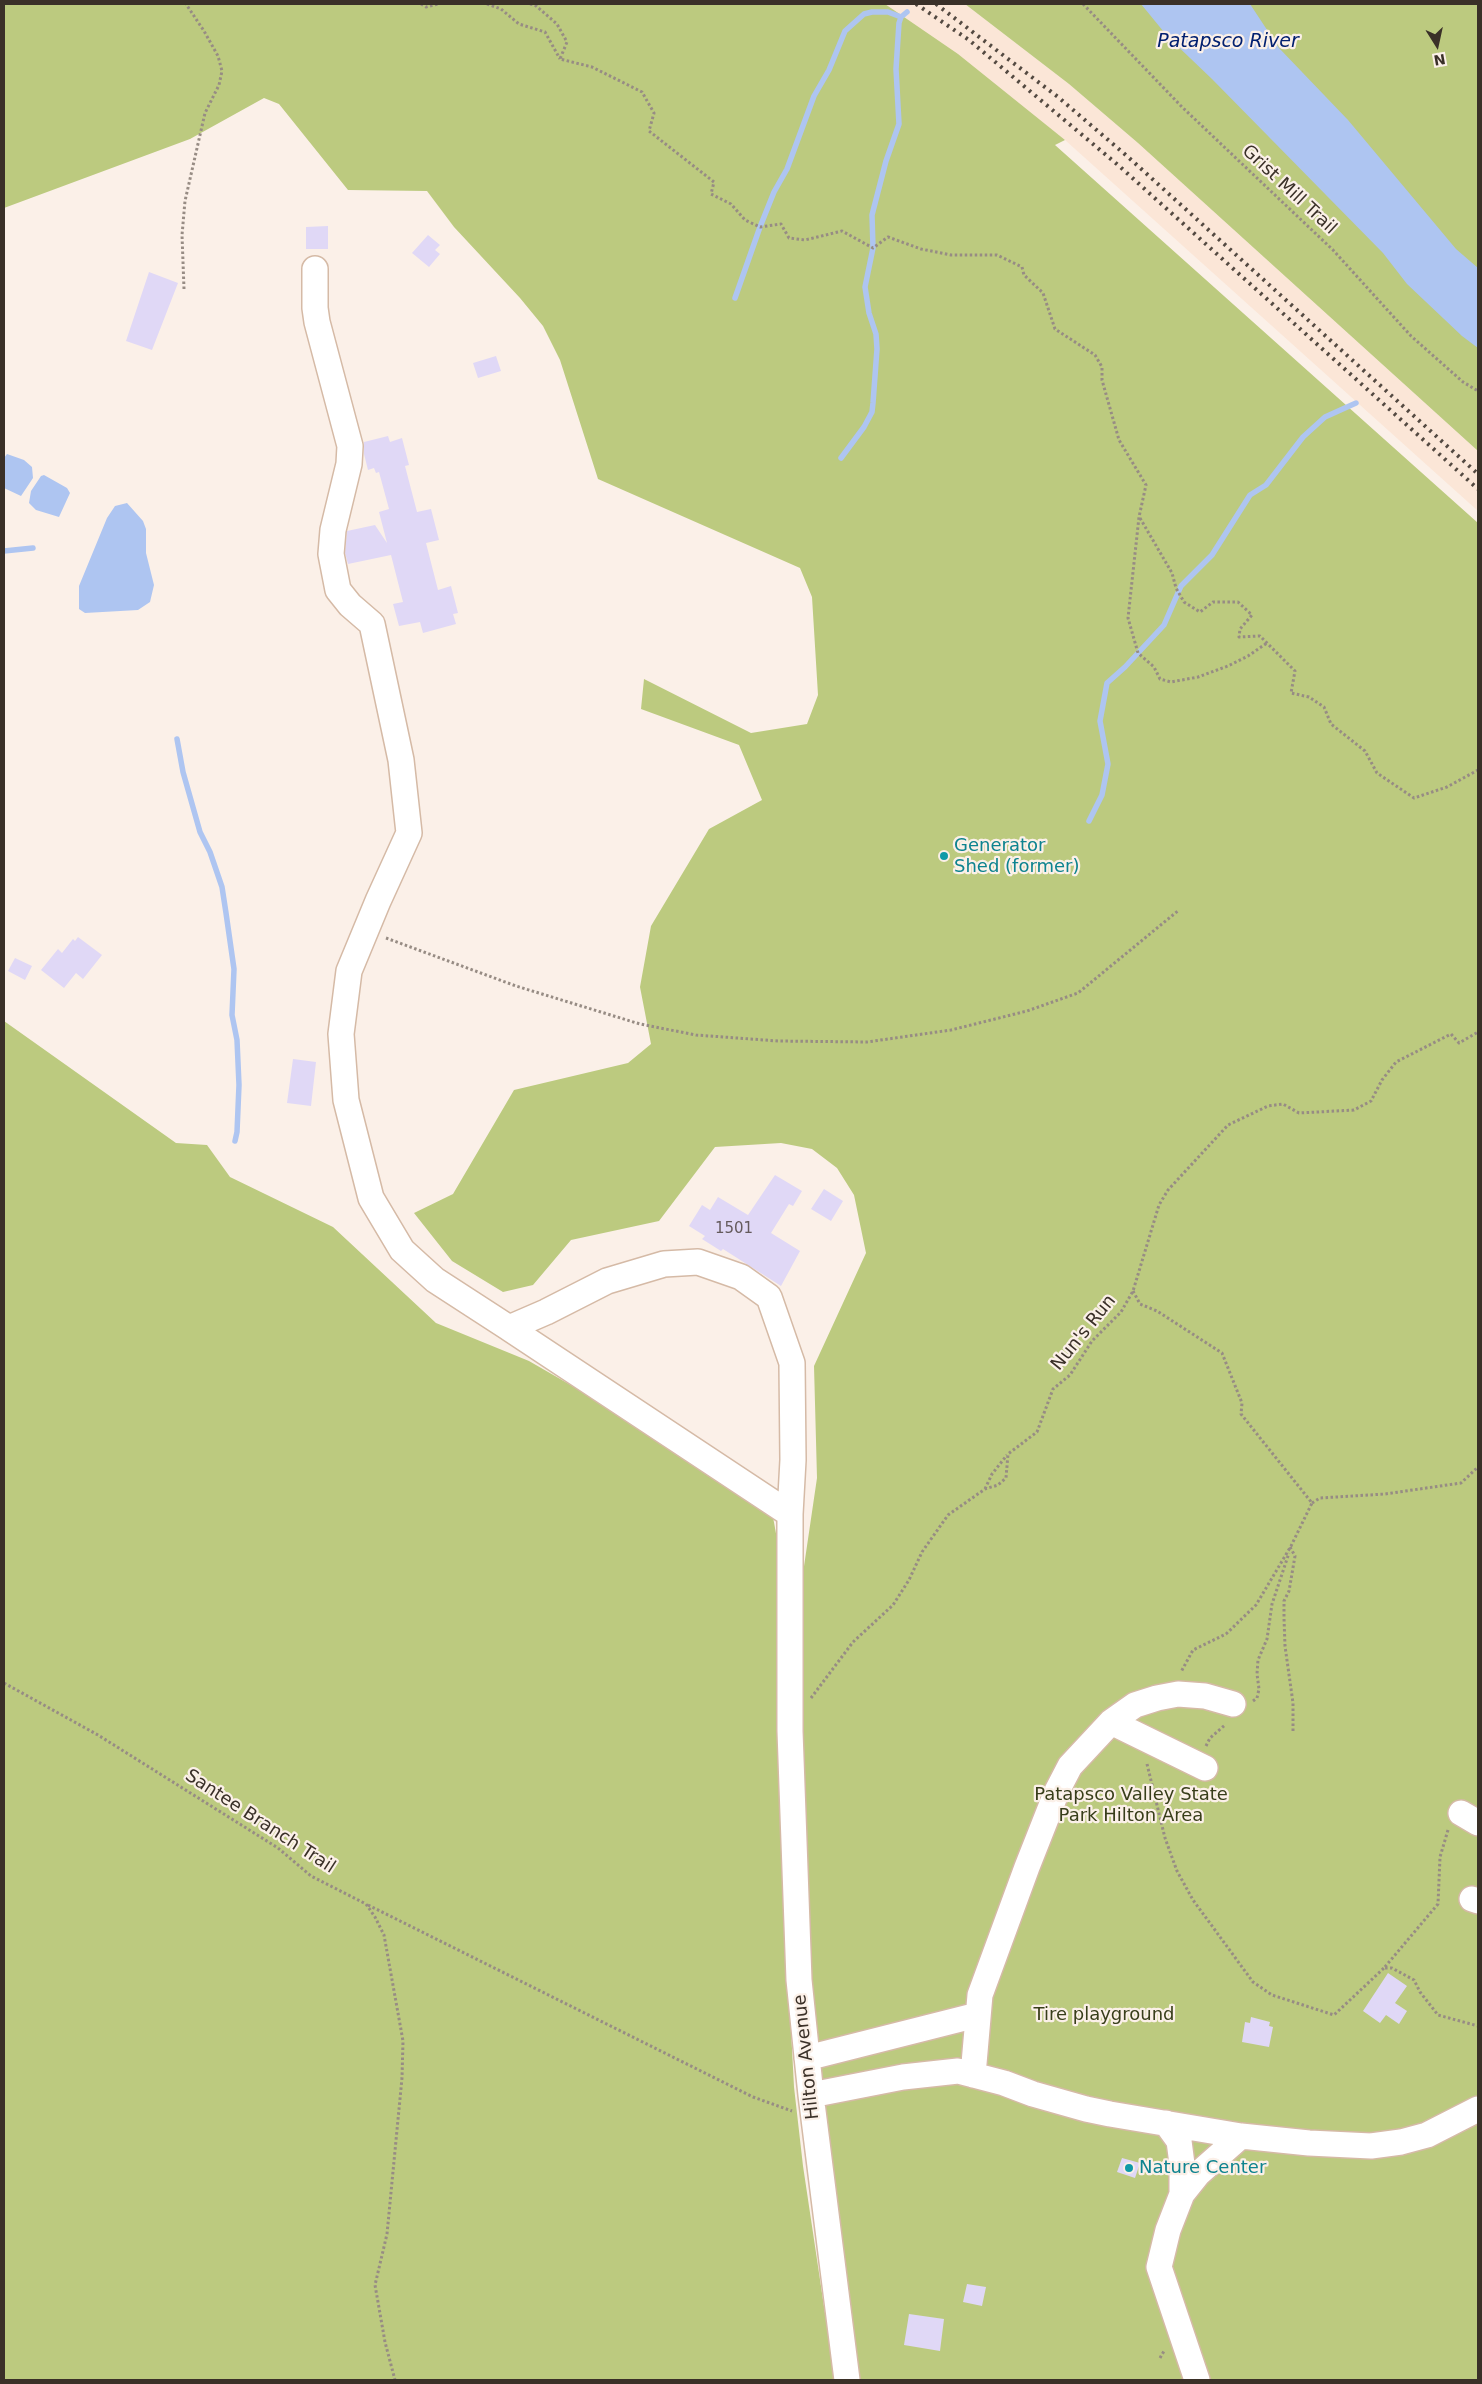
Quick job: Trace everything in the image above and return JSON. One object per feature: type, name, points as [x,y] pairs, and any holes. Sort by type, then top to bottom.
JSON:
[{"type":"street","points":[[315,270],[317,322],[350,446],[349,464],[333,530],[331,554],[338,590],[350,606],[372,624],[401,760],[409,833],[349,971],[341,1034],[346,1100],[372,1198],[402,1250],[435,1280],[790,1514]]},
{"type":"street","name":"Hilton Avenue","points":[[509,1328],[546,1312],[607,1281],[657,1266],[698,1262],[741,1277],[769,1297],[792,1363],[793,1460],[790,1514],[790,1731],[798,1962],[812,2107],[847,2380]]},
{"type":"street","points":[[973,2075],[980,1995],[1057,1791],[1070,1766],[1111,1722],[1135,1705],[1178,1694],[1205,1696],[1238,1709]]},
{"type":"street","points":[[1111,1722],[1205,1757]]},
{"type":"street","points":[[807,2058],[977,2015]]},
{"type":"street","points":[[812,2107],[936,2072],[958,2071],[1004,2082],[1033,2094],[1086,2109],[1241,2136],[1309,2143],[1371,2146],[1401,2142],[1427,2135],[1478,2109]]},
{"type":"street","points":[[1166,2123],[1179,2141],[1182,2164],[1182,2194]]},
{"type":"street","points":[[1197,2380],[1159,2267],[1168,2230],[1182,2194],[1198,2174],[1241,2136]]},
{"type":"path","points":[[184,289],[182,235],[186,201],[205,114],[222,71],[218,56],[186,4]]},
{"type":"path","points":[[421,4],[426,7],[438,4]]},
{"type":"path","points":[[487,4],[501,9],[519,24],[545,32],[560,59],[592,67],[642,92],[654,113],[649,131],[714,182],[711,194],[731,204],[745,220],[753,224],[760,227],[781,224],[789,238],[805,240],[842,231],[873,248],[888,236],[921,249],[951,255],[997,255],[1022,267],[1024,275],[1043,294],[1055,329],[1095,355],[1102,367],[1102,380],[1120,440],[1146,485],[1139,517],[1128,618],[1138,653],[1154,667],[1160,679],[1171,682],[1198,677],[1241,659],[1266,642]]},
{"type":"path","points":[[530,4],[557,24],[568,42],[560,59]]},
{"type":"path","name":"Grist Mill Trail","points":[[1083,4],[1182,107],[1333,250],[1411,336],[1464,382],[1478,391]]},
{"type":"path","points":[[1139,517],[1172,573],[1176,588],[1184,602],[1200,612],[1213,602],[1238,602],[1252,615],[1240,629],[1239,637],[1260,636],[1294,670],[1291,694],[1309,697],[1324,707],[1331,724],[1365,750],[1377,773],[1414,798],[1447,787],[1478,770]]},
{"type":"path","points":[[366,931],[516,986],[640,1024],[705,1036],[778,1041],[867,1042],[951,1030],[1027,1010],[1078,993],[1179,910]]},
{"type":"path","name":"Nun's Run","points":[[985,1489],[992,1474],[1008,1454],[1037,1432],[1053,1389],[1070,1375],[1092,1341],[1121,1312],[1133,1290],[1159,1205],[1186,1169],[1205,1152],[1228,1125],[1268,1106],[1283,1104],[1300,1113],[1354,1110],[1371,1101],[1382,1080],[1396,1062],[1451,1034],[1459,1043],[1478,1032]]},
{"type":"path","points":[[1133,1290],[1140,1304],[1157,1312],[1222,1353],[1242,1403],[1241,1414],[1312,1504]]},
{"type":"path","points":[[790,1704],[806,1704],[853,1642],[893,1605],[909,1580],[922,1552],[948,1515],[985,1489],[998,1485],[1006,1478],[1008,1454]]},
{"type":"path","points":[[1178,1694],[1177,1680],[1194,1650],[1226,1634],[1256,1605],[1312,1504],[1320,1498],[1385,1494],[1461,1483],[1478,1467]]},
{"type":"path","points":[[1205,1757],[1210,1738],[1238,1709],[1267,1639],[1272,1604],[1290,1546]]},
{"type":"path","points":[[1290,1546],[1295,1556],[1295,1562],[1289,1592],[1284,1601],[1284,1618],[1285,1646],[1293,1703],[1293,1732]]},
{"type":"path","name":"Santee Branch Trail","points":[[4,1683],[106,1740],[278,1848],[311,1876],[753,2097],[812,2107]]},
{"type":"path","points":[[1145,1760],[1165,1838],[1177,1872],[1193,1900],[1253,1982],[1272,1995],[1334,2015],[1384,1968],[1438,1904],[1440,1857],[1462,1821]]},
{"type":"path","points":[[366,1904],[384,1936],[403,2041],[402,2078],[387,2234],[376,2285],[395,2380]]},
{"type":"path","points":[[1384,1968],[1392,1968],[1414,1980],[1420,1992],[1438,2015],[1478,2026]]},
{"type":"shaded area","points":[[885,4],[965,4],[1069,84],[1138,143],[1478,451],[1478,511],[1065,140]]},
{"type":"green space","points":[[4,4],[885,4],[958,54],[1065,140],[1055,145],[1478,523],[1478,2380],[841,2380],[809,2154],[798,1607],[817,1478],[814,1366],[866,1253],[854,1195],[837,1168],[812,1149],[781,1143],[715,1147],[659,1221],[571,1240],[533,1285],[503,1292],[452,1261],[414,1213],[453,1194],[514,1090],[628,1063],[651,1044],[640,987],[651,926],[709,829],[762,800],[739,745],[641,709],[644,679],[751,733],[807,724],[818,695],[812,597],[800,568],[598,479],[560,360],[543,326],[520,298],[454,227],[427,191],[348,190],[279,104],[264,98],[190,139],[4,208]]},
{"type":"green space","points":[[965,4],[1478,4],[1478,451],[1138,143],[1069,84]]},
{"type":"green space","points":[[4,1021],[176,1143],[207,1145],[230,1177],[333,1227],[436,1323],[529,1361],[692,1455],[773,1517],[781,1561],[783,1876],[794,2087],[803,2166],[835,2380],[4,2380]]},
{"type":"water","name":"Patapsco River","points":[[1141,4],[1250,4],[1279,48],[1348,120],[1456,249],[1478,268],[1478,348],[1462,336],[1407,284],[1383,253],[1212,79],[1168,37]]},
{"type":"water","points":[[7,454],[24,460],[32,467],[33,478],[21,496],[4,488],[4,458]]},
{"type":"water","points":[[44,475],[67,488],[70,493],[59,517],[36,510],[29,503],[31,491],[41,476]]},
{"type":"water","points":[[127,503],[143,521],[146,529],[146,553],[154,585],[150,602],[138,610],[85,613],[79,609],[79,586],[107,518],[115,506]]},
{"type":"building","points":[[328,226],[328,249],[306,249],[306,227]]},
{"type":"building","points":[[428,235],[440,245],[435,250],[440,254],[429,267],[412,253]]},
{"type":"building","points":[[149,272],[178,283],[152,350],[126,341]]},
{"type":"building","points":[[496,356],[501,371],[478,378],[473,363]]},
{"type":"building","points":[[388,436],[390,442],[402,438],[409,465],[405,466],[417,512],[431,509],[439,540],[426,543],[438,590],[451,586],[458,613],[453,614],[456,624],[423,633],[420,622],[399,626],[393,604],[403,602],[391,555],[348,564],[345,553],[347,531],[375,525],[387,543],[379,512],[389,509],[379,472],[376,473],[374,468],[368,470],[364,454],[364,442]]},
{"type":"building","points":[[78,937],[102,955],[83,979],[76,973],[64,988],[41,970],[58,949],[62,953],[73,939],[75,941]]},
{"type":"building","points":[[15,958],[32,966],[25,980],[8,971]]},
{"type":"building","points":[[293,1059],[316,1062],[311,1106],[287,1103]]},
{"type":"building","points":[[775,1175],[802,1191],[793,1206],[789,1204],[771,1233],[800,1251],[781,1286],[723,1249],[721,1251],[702,1239],[705,1236],[689,1226],[702,1205],[710,1210],[718,1197],[748,1215]]},
{"type":"building","points":[[824,1189],[843,1201],[831,1221],[811,1209]]},
{"type":"building","points":[[1388,1973],[1407,1986],[1395,2003],[1407,2011],[1399,2024],[1386,2015],[1380,2023],[1363,2011]]},
{"type":"building","points":[[1251,2017],[1270,2022],[1269,2026],[1273,2027],[1269,2047],[1242,2042],[1245,2022],[1250,2023]]},
{"type":"building","name":"Nature Center","points":[[1122,2158],[1140,2163],[1135,2178],[1117,2172]]},
{"type":"building","points":[[967,2284],[986,2287],[982,2306],[963,2302]]},
{"type":"building","points":[[909,2314],[944,2319],[940,2351],[904,2345]]},
{"type":"waterway","points":[[735,298],[774,192],[787,169],[814,96],[829,70],[845,31],[864,14],[888,12],[901,17]]},
{"type":"waterway","points":[[841,458],[864,427],[872,412],[877,349],[876,334],[869,313],[865,287],[873,248],[872,215],[886,161],[899,124],[896,69],[899,23],[901,17],[907,12]]},
{"type":"waterway","points":[[1089,821],[1102,795],[1108,764],[1100,721],[1107,683],[1125,667],[1164,625],[1181,586],[1212,555],[1250,495],[1266,485],[1303,437],[1325,417],[1356,403]]},
{"type":"waterway","points":[[4,551],[33,548]]},
{"type":"waterway","points":[[177,739],[183,772],[200,832],[210,852],[222,887],[226,913],[234,969],[232,1015],[237,1040],[239,1085],[235,1141]]},
{"type":"railway","points":[[916,4],[969,40],[1118,165],[1478,489]]},
{"type":"railway","points":[[936,4],[1058,97],[1127,156],[1478,474]]},
{"type":"place","name":"Generator Shed (former)","points":[[944,856]]},
{"type":"place","name":"Nature Center","points":[[1129,2168]]},
{"type":"park label","name":"Patapsco Valley State Park Hilton Area","points":[[1131,1805]]},
{"type":"park label","name":"Tire playground","points":[[1104,2015]]}]
